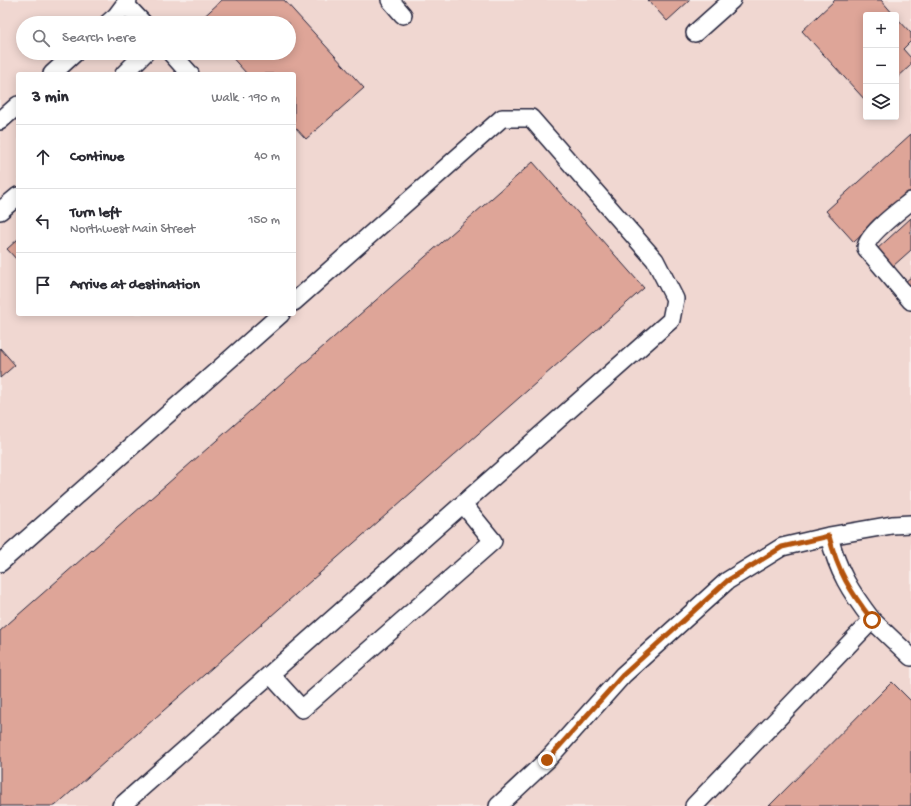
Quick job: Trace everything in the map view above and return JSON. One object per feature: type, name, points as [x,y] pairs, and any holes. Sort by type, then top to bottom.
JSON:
[{"type":"street","points":[[390,0],[403,15]]},
{"type":"street","points":[[695,33],[732,0]]},
{"type":"street","points":[[114,16],[126,2],[137,16]]},
{"type":"street","points":[[54,72],[67,60]]},
{"type":"street","points":[[126,72],[139,60]]},
{"type":"street","points":[[177,60],[188,72]]},
{"type":"street","points":[[0,121],[16,107]]},
{"type":"street","points":[[121,806],[671,320],[675,299],[655,260],[531,118],[502,118],[296,300]]},
{"type":"street","points":[[0,211],[16,198]]},
{"type":"street","points":[[911,200],[872,235],[866,242],[866,248],[911,301]]},
{"type":"street","points":[[0,563],[279,316]]},
{"type":"street","points":[[270,674],[302,709],[493,541],[462,504]]},
{"type":"street","points":[[498,806],[547,760],[623,675],[727,581],[782,547],[892,524],[911,524]]},
{"type":"street","points":[[829,536],[840,573],[854,596],[872,620],[911,657]]},
{"type":"street","points":[[694,806],[872,620]]},
{"type":"shaded area","points":[[0,0],[911,0],[911,806],[0,806]]},
{"type":"building","points":[[222,0],[284,0],[364,88],[306,139],[296,128],[296,72],[245,72],[234,60],[296,60],[296,16],[204,16]]},
{"type":"building","points":[[648,0],[690,0],[667,21]]},
{"type":"building","points":[[835,0],[881,0],[891,12],[863,12],[863,98],[802,31]]},
{"type":"building","points":[[899,20],[911,33],[911,41],[903,49],[911,58],[911,65],[899,76]]},
{"type":"building","points":[[911,134],[911,191],[854,242],[826,211]]},
{"type":"building","points":[[533,162],[644,288],[55,806],[0,806],[0,631]]},
{"type":"building","points":[[911,218],[911,250],[892,267],[876,250]]},
{"type":"building","points":[[16,241],[16,259],[7,249]]},
{"type":"building","points":[[911,277],[911,289],[905,282]]},
{"type":"building","points":[[0,348],[15,365],[0,378]]},
{"type":"building","points":[[892,682],[911,701],[911,806],[769,806]]},
{"type":"route","points":[[547,760],[623,675],[727,581],[782,547],[829,536],[840,573],[854,596],[872,620]]}]
